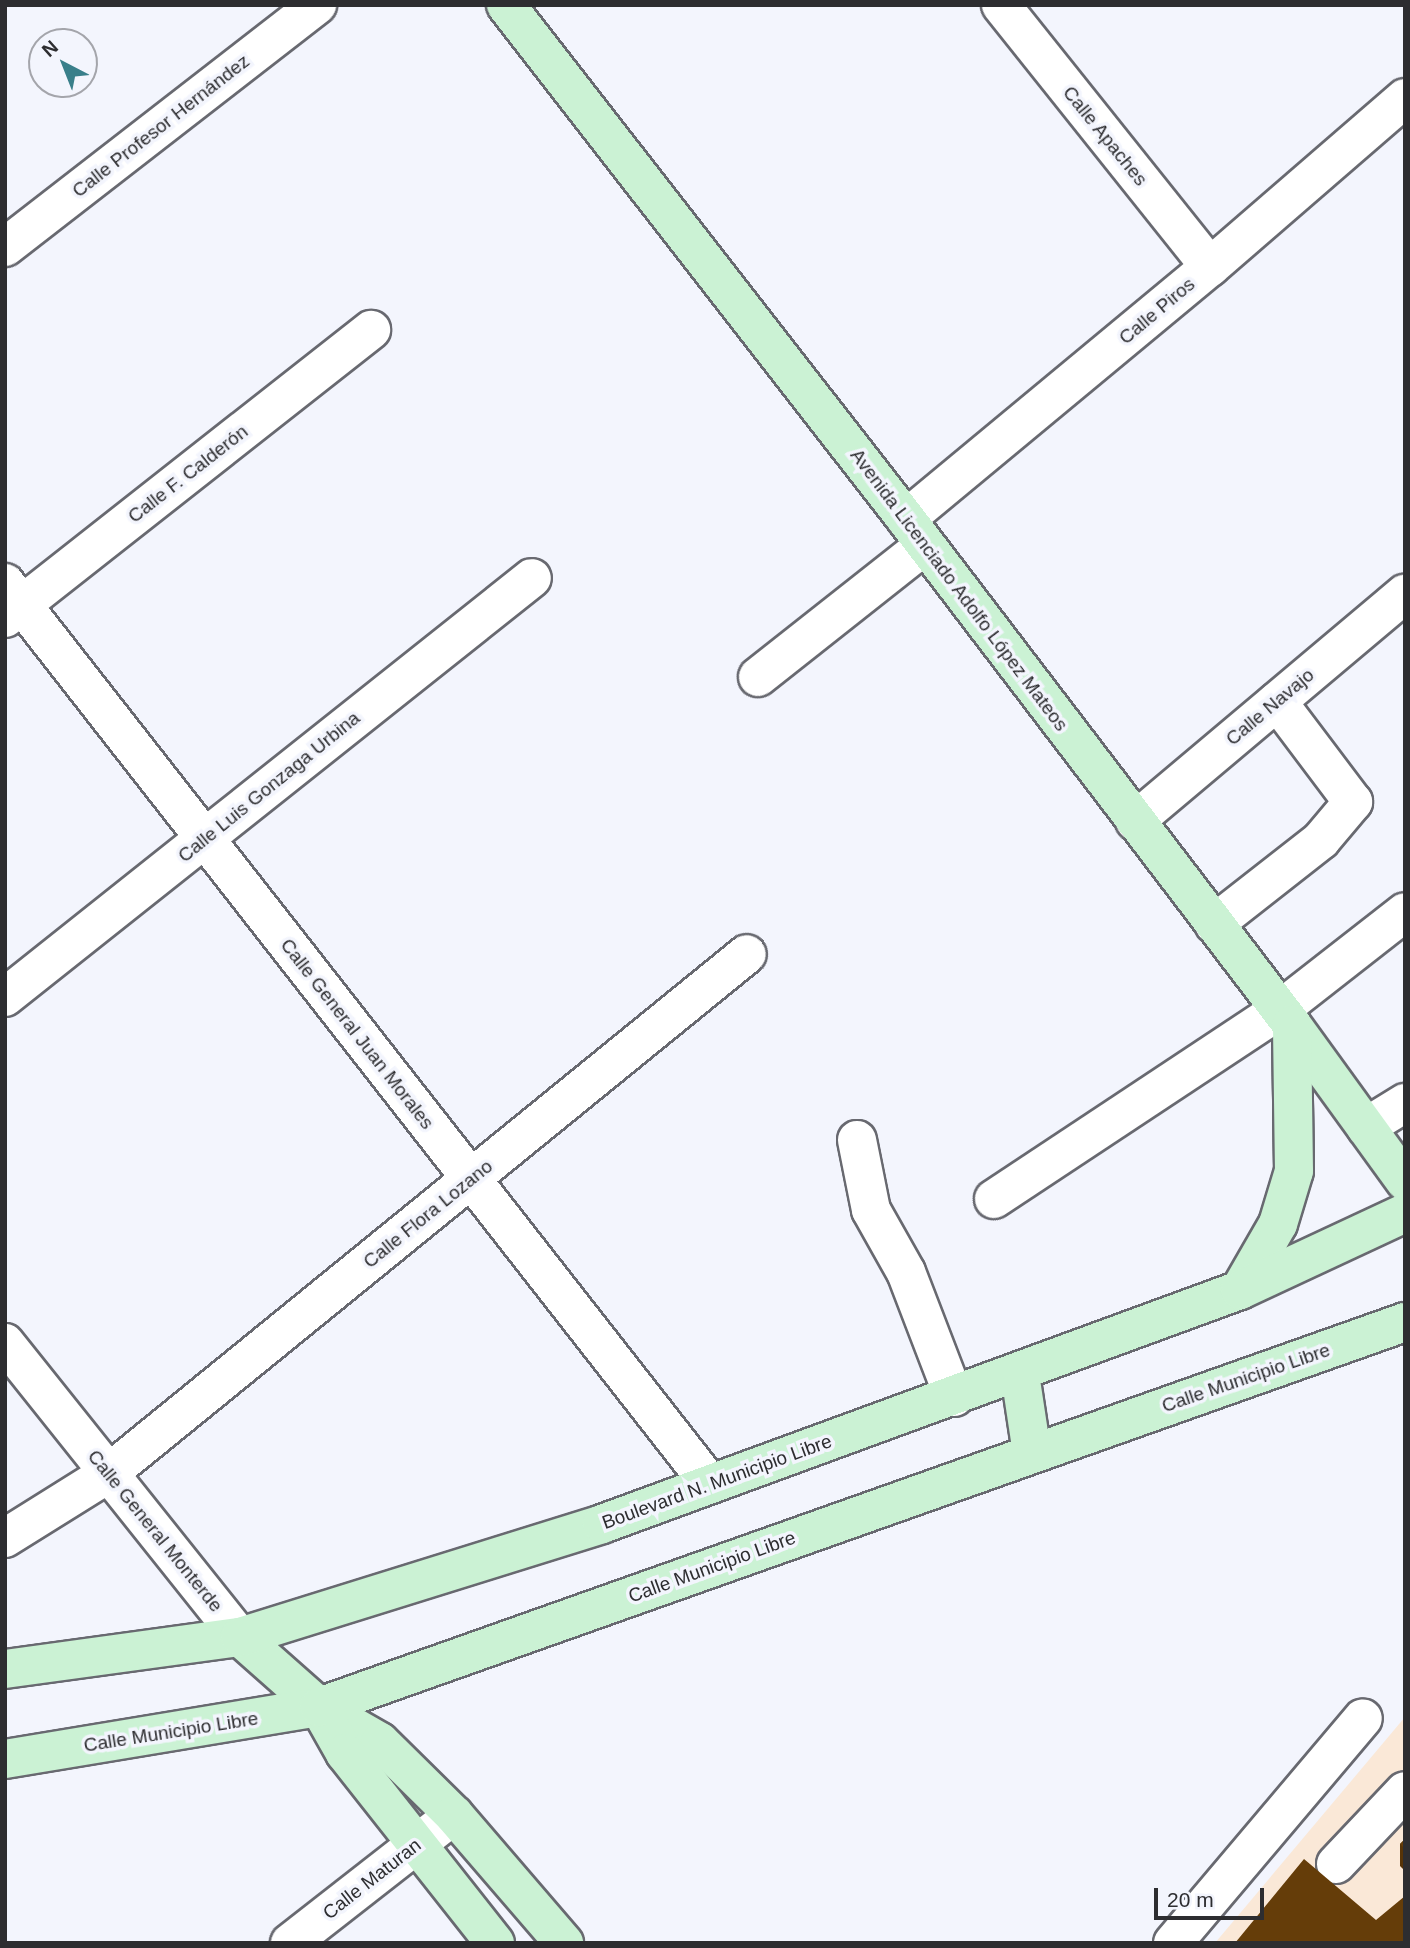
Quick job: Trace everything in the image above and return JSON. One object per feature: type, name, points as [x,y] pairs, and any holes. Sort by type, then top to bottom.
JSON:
[{"type":"main road","name":"Avenida Licenciado Adolfo López Mateos","points":[[506,5],[916,532],[1287,1017],[1405,1181]]},
{"type":"main road","points":[[1240,1290],[1278,1224],[1294,1171],[1287,1017]]},
{"type":"main road","name":"Boulevard N. Municipio Libre","points":[[5,1669],[240,1637],[602,1524],[1020,1374],[1240,1290],[1405,1213]]},
{"type":"main road","name":"Calle Municipio Libre","points":[[13,1763],[318,1707],[1405,1322]]},
{"type":"main road","points":[[1020,1374],[1032,1453]]},
{"type":"main road","name":"Calle General Monterde","points":[[240,1637],[318,1707],[380,1742],[454,1815],[564,1943]]},
{"type":"main road","name":"Calle General Monterde","points":[[318,1707],[345,1754],[495,1943]]},
{"type":"street","name":"Calle Profesor Hernández","points":[[5,247],[317,5]]},
{"type":"street","name":"Calle Apaches","points":[[1001,5],[1210,267]]},
{"type":"street","name":"Calle Piros","points":[[758,677],[1210,267],[1405,98]]},
{"type":"street","name":"Calle F. Calderón","points":[[11,602],[371,330]]},
{"type":"street","name":"Calle Luis Gonzaga Urbina","points":[[5,997],[532,578]]},
{"type":"street","name":"Calle Navajo","points":[[1135,821],[1405,594]]},
{"type":"street","name":"Calle General Juan Morales","points":[[11,602],[203,839],[710,1484]]},
{"type":"street","points":[[1214,924],[1321,840],[1353,802],[1277,701]]},
{"type":"street","points":[[994,1199],[1287,1017],[1405,912]]},
{"type":"street","name":"Calle Flora Lozano","points":[[5,1538],[109,1473],[747,954]]},
{"type":"street","points":[[1366,1127],[1405,1103]]},
{"type":"street","points":[[857,1140],[871,1210],[906,1272],[954,1397]]},
{"type":"street","name":"Calle General Monterde","points":[[5,1343],[240,1637]]},
{"type":"street","points":[[1173,1943],[1363,1718]]},
{"type":"street","points":[[1336,1864],[1405,1791]]},
{"type":"street","name":"Calle Maturan","points":[[290,1943],[454,1815]]},
{"type":"shaded area","points":[[1405,1717],[1405,1943],[1215,1943]]},
{"type":"building","points":[[1304,1859],[1376,1920],[1405,1896],[1405,1943],[1235,1943]]}]
